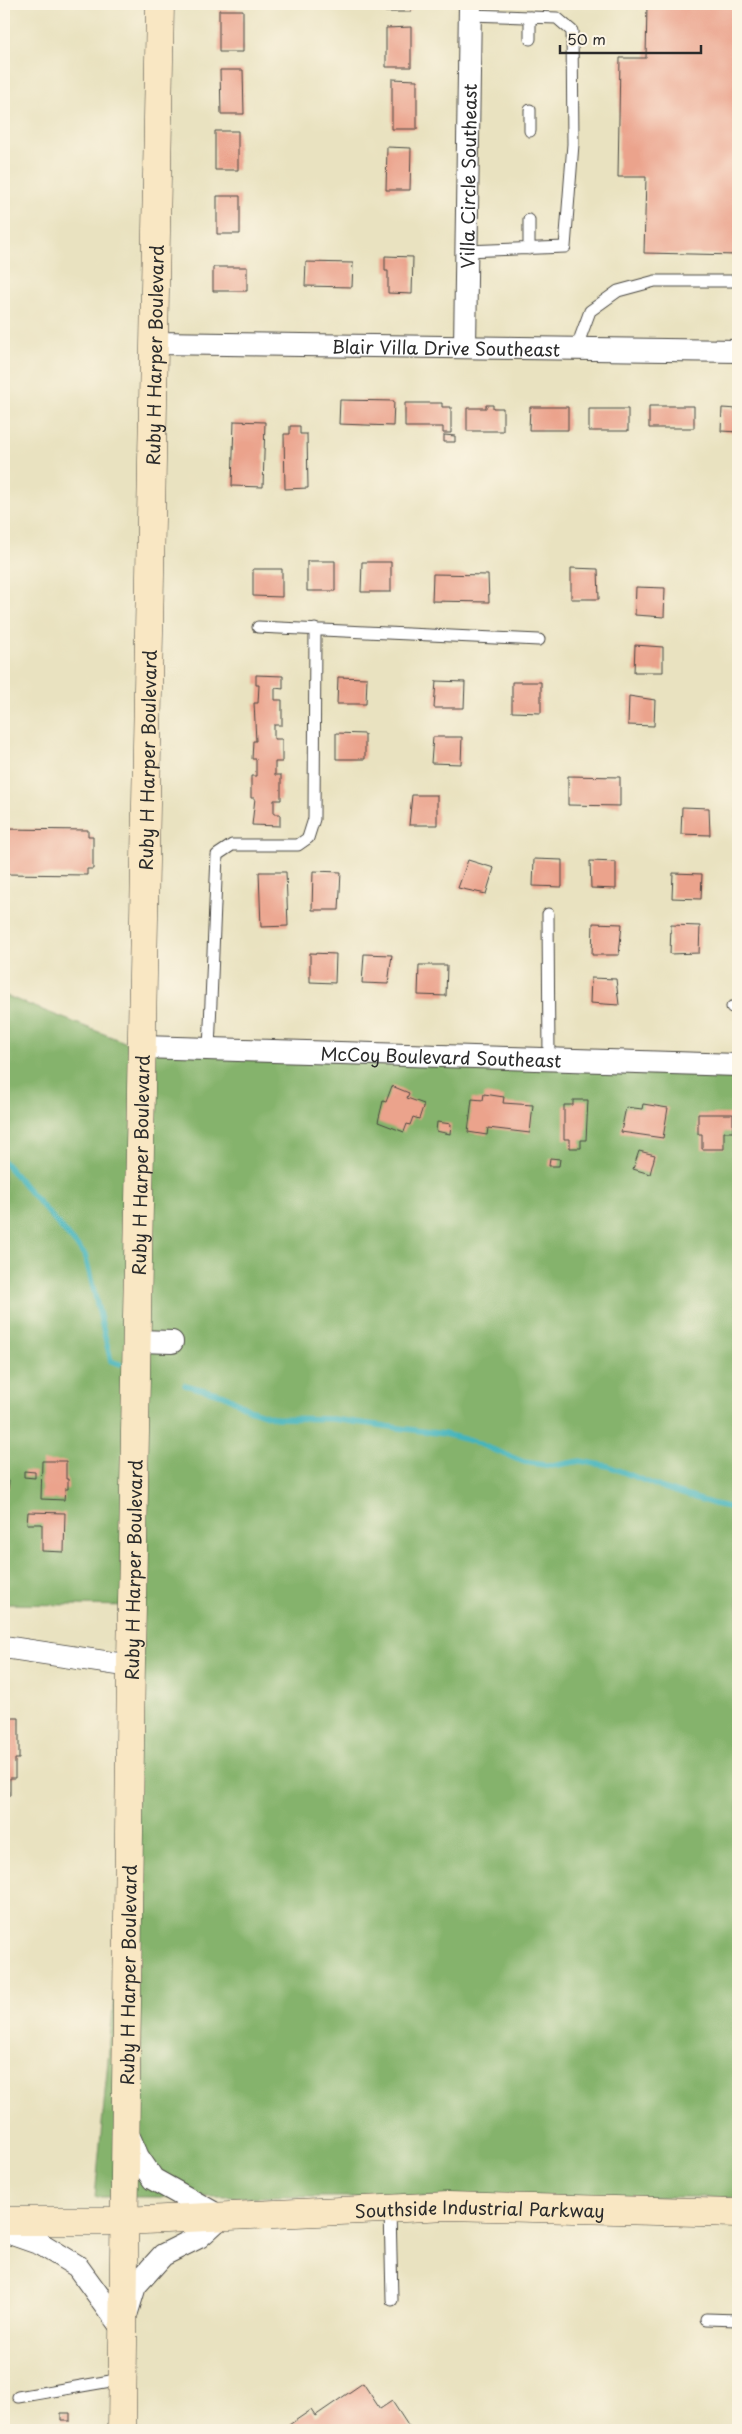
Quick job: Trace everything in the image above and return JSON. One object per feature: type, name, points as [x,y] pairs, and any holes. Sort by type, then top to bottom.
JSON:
[{"type":"street","name":"Ruby H Harper Boulevard","points":[[122,2430],[124,2125],[131,1661],[160,4]]},
{"type":"street","name":"Villa Circle Southeast","points":[[465,348],[469,9]]},
{"type":"street","name":"Blair Villa Drive Southeast","points":[[155,343],[738,351]]},
{"type":"street","name":"McCoy Boulevard Southeast","points":[[142,1047],[738,1065]]},
{"type":"street","points":[[138,1341],[172,1342]]},
{"type":"street","points":[[4,1647],[118,1664],[131,1661]]},
{"type":"street","points":[[124,2125],[138,2157],[153,2179],[221,2217]]},
{"type":"street","name":"Southside Industrial Parkway","points":[[4,2221],[123,2221],[448,2206],[738,2212]]},
{"type":"street","name":"Ruby H Harper Boulevard","points":[[122,2328],[135,2286],[159,2259],[163,2255],[200,2236],[221,2217]]},
{"type":"street","points":[[4,2231],[41,2244],[77,2266],[122,2328]]},
{"type":"lane","points":[[466,251],[565,247],[573,144],[572,31],[557,18],[469,9]]},
{"type":"lane","points":[[530,16],[530,40]]},
{"type":"lane","points":[[530,110],[530,131]]},
{"type":"lane","points":[[529,220],[529,249]]},
{"type":"lane","points":[[576,349],[590,311],[618,291],[655,281],[738,281]]},
{"type":"lane","points":[[258,627],[539,640]]},
{"type":"lane","points":[[209,1050],[217,855],[232,845],[298,845],[308,838],[314,819],[315,630]]},
{"type":"lane","points":[[548,914],[549,1060]]},
{"type":"lane","points":[[390,2208],[392,2300]]},
{"type":"lane","points":[[706,2319],[738,2320]]},
{"type":"lane","points":[[18,2397],[122,2379]]},
{"type":"green space","points":[[4,995],[135,1046],[738,1064],[738,2197],[95,2197],[129,1839],[135,1606],[4,1604]]},
{"type":"building","points":[[385,4],[411,4],[411,12],[385,12]]},
{"type":"building","points":[[647,4],[738,4],[738,255],[644,253],[646,177],[618,177],[620,58],[646,58]]},
{"type":"building","points":[[219,10],[243,10],[243,52],[219,52]]},
{"type":"building","points":[[411,27],[411,67],[386,67],[386,28]]},
{"type":"building","points":[[220,70],[243,70],[244,114],[221,114]]},
{"type":"building","points":[[392,79],[417,80],[417,129],[392,129]]},
{"type":"building","points":[[215,131],[238,131],[238,170],[215,170]]},
{"type":"building","points":[[387,147],[411,148],[410,190],[386,190]]},
{"type":"building","points":[[217,196],[240,196],[240,234],[217,234]]},
{"type":"building","points":[[385,256],[413,257],[412,294],[388,293],[388,271],[385,271]]},
{"type":"building","points":[[306,262],[353,263],[352,287],[305,286]]},
{"type":"building","points":[[213,267],[247,267],[247,291],[213,291]]},
{"type":"building","points":[[340,400],[394,401],[393,426],[339,424]]},
{"type":"building","points":[[405,403],[442,403],[442,407],[451,407],[451,433],[443,433],[443,427],[405,427]]},
{"type":"building","points":[[486,405],[493,405],[493,408],[503,408],[503,431],[467,431],[467,408],[486,408]]},
{"type":"building","points":[[649,406],[694,406],[694,428],[649,428]]},
{"type":"building","points":[[530,407],[568,407],[568,430],[529,430]]},
{"type":"building","points":[[722,408],[738,409],[738,432],[721,431]]},
{"type":"building","points":[[589,409],[628,409],[628,431],[589,431]]},
{"type":"building","points":[[234,421],[265,422],[263,487],[232,486]]},
{"type":"building","points":[[290,426],[300,426],[300,434],[307,434],[308,488],[285,489],[284,434],[290,434]]},
{"type":"building","points":[[444,435],[455,436],[455,442],[444,442]]},
{"type":"building","points":[[307,561],[335,561],[335,591],[307,591]]},
{"type":"building","points":[[362,562],[391,562],[391,592],[361,592]]},
{"type":"building","points":[[571,568],[598,569],[599,599],[571,599]]},
{"type":"building","points":[[253,569],[282,569],[282,597],[253,596]]},
{"type":"building","points":[[433,574],[488,575],[489,602],[432,601]]},
{"type":"building","points":[[636,587],[665,588],[664,617],[635,615]]},
{"type":"building","points":[[635,645],[663,647],[663,672],[634,672]]},
{"type":"building","points":[[256,675],[283,676],[283,689],[275,688],[275,700],[282,700],[282,725],[274,725],[274,739],[282,739],[282,762],[275,762],[275,775],[281,775],[281,800],[274,800],[274,814],[280,814],[280,826],[252,825],[255,798],[251,798],[251,776],[256,776],[256,759],[252,759],[253,741],[256,741],[254,703],[258,703],[259,685],[256,685]]},
{"type":"building","points":[[338,677],[367,678],[366,704],[337,704]]},
{"type":"building","points":[[436,681],[465,682],[464,708],[434,708]]},
{"type":"building","points":[[512,682],[541,682],[541,713],[512,712]]},
{"type":"building","points":[[629,696],[655,700],[654,726],[628,725]]},
{"type":"building","points":[[336,733],[365,734],[365,759],[336,759]]},
{"type":"building","points":[[433,737],[462,737],[461,764],[431,763]]},
{"type":"building","points":[[568,776],[620,777],[620,806],[568,805]]},
{"type":"building","points":[[412,795],[437,795],[437,825],[409,825]]},
{"type":"building","points":[[682,807],[709,808],[710,835],[681,834]]},
{"type":"building","points":[[736,809],[738,809],[738,836],[736,836]]},
{"type":"building","points":[[4,829],[88,830],[88,836],[93,836],[93,869],[87,869],[87,875],[4,874]]},
{"type":"building","points":[[534,859],[562,860],[562,887],[533,886]]},
{"type":"building","points":[[468,860],[494,868],[486,894],[458,888]]},
{"type":"building","points":[[590,861],[616,862],[616,889],[591,888]]},
{"type":"building","points":[[313,871],[341,872],[339,910],[312,910]]},
{"type":"building","points":[[259,872],[286,872],[288,926],[261,927]]},
{"type":"building","points":[[673,873],[702,874],[701,899],[672,898]]},
{"type":"building","points":[[593,923],[622,924],[619,955],[592,955]]},
{"type":"building","points":[[671,925],[700,926],[699,953],[670,954]]},
{"type":"building","points":[[310,953],[336,954],[335,983],[310,982]]},
{"type":"building","points":[[364,954],[392,955],[388,984],[362,983]]},
{"type":"building","points":[[419,965],[447,965],[446,996],[418,995]]},
{"type":"building","points":[[591,978],[616,979],[619,1005],[590,1003]]},
{"type":"building","points":[[392,1086],[409,1093],[407,1098],[424,1104],[419,1119],[413,1117],[410,1125],[407,1124],[404,1132],[378,1122],[383,1101],[386,1102]]},
{"type":"building","points":[[484,1094],[504,1097],[503,1103],[533,1105],[530,1133],[488,1128],[487,1135],[468,1132],[472,1099],[483,1100]]},
{"type":"building","points":[[573,1100],[588,1100],[586,1140],[581,1140],[581,1148],[570,1148],[570,1139],[564,1139],[564,1105],[573,1105]]},
{"type":"building","points":[[643,1104],[668,1108],[663,1138],[621,1132],[626,1107],[642,1109]]},
{"type":"building","points":[[698,1114],[733,1114],[733,1132],[724,1132],[724,1149],[702,1149],[702,1134],[698,1134]]},
{"type":"building","points":[[437,1122],[451,1124],[450,1134],[436,1131]]},
{"type":"building","points":[[639,1151],[655,1155],[650,1174],[633,1169]]},
{"type":"building","points":[[550,1158],[560,1159],[559,1166],[549,1166]]},
{"type":"building","points":[[42,1461],[66,1461],[68,1489],[65,1489],[64,1500],[41,1499]]},
{"type":"building","points":[[24,1471],[35,1472],[35,1478],[24,1477]]},
{"type":"building","points":[[4,1480],[9,1481],[8,1489],[4,1489]]},
{"type":"building","points":[[28,1512],[65,1513],[64,1552],[42,1551],[42,1524],[27,1524]]},
{"type":"building","points":[[4,1718],[19,1718],[19,1759],[15,1759],[15,1778],[10,1778],[10,1795],[4,1795]]},
{"type":"building","points":[[363,2383],[380,2409],[392,2401],[411,2430],[289,2430],[286,2427],[311,2410],[315,2416]]},
{"type":"building","points":[[61,2413],[70,2413],[70,2421],[61,2421]]},
{"type":"waterway","points":[[4,1162],[85,1255],[111,1361],[120,1364]]},
{"type":"waterway","points":[[185,1385],[224,1395],[249,1409],[276,1418],[332,1419],[444,1434],[472,1441],[524,1462],[552,1466],[580,1461],[608,1466],[660,1487],[714,1504],[738,1509]]}]
